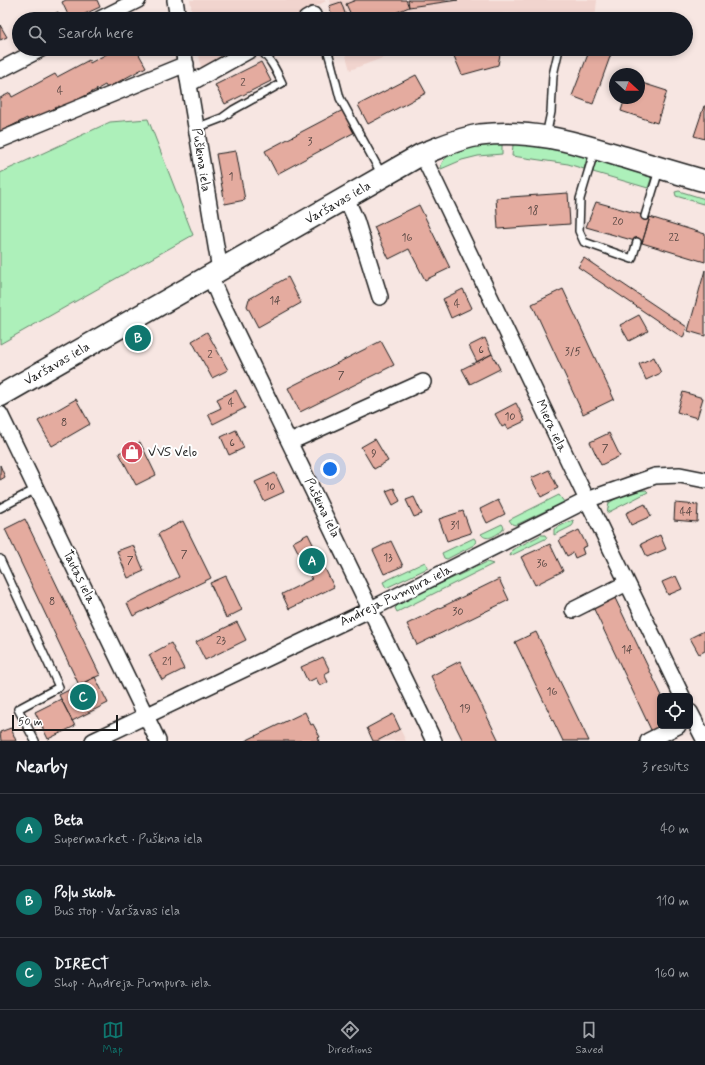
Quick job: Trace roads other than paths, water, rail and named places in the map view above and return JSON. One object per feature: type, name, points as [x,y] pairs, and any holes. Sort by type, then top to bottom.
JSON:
[{"type":"street","points":[[114,12],[138,0]]},
{"type":"street","points":[[175,0],[177,12]]},
{"type":"street","points":[[0,70],[27,56]]},
{"type":"street","points":[[0,140],[184,56]]},
{"type":"street","name":"Puškina iela","points":[[184,56],[196,128],[215,273],[290,442],[434,741]]},
{"type":"street","points":[[189,84],[239,56]]},
{"type":"street","name":"Varšavas iela","points":[[0,396],[422,154],[455,141],[479,135],[506,133],[546,136],[572,142],[705,181]]},
{"type":"street","name":"Miera iela","points":[[422,154],[681,693]]},
{"type":"street","points":[[346,198],[356,220],[380,297]]},
{"type":"street","points":[[290,442],[423,382]]},
{"type":"street","name":"Tautas iela","points":[[0,414],[158,741]]},
{"type":"street","name":"Andreja Pumpura iela","points":[[93,741],[371,609],[587,500],[655,476],[680,475],[705,480]]},
{"type":"street","points":[[573,610],[627,583]]},
{"type":"street","points":[[693,720],[705,741]]},
{"type":"street","points":[[648,741],[672,729]]},
{"type":"lane","points":[[196,128],[222,118],[233,110],[282,83],[274,66],[266,56]]},
{"type":"lane","points":[[329,56],[340,98],[383,177]]},
{"type":"lane","points":[[546,136],[551,112],[553,75],[557,56]]},
{"type":"lane","points":[[596,149],[580,199],[579,231],[584,242],[632,259],[637,242]]},
{"type":"lane","points":[[645,216],[659,168]]},
{"type":"lane","points":[[0,508],[36,489]]},
{"type":"lane","points":[[0,559],[59,688],[18,708],[35,741]]},
{"type":"place","name":"Poļu skola","points":[[138,338]]},
{"type":"place","name":"VVS Velo","points":[[132,452]]},
{"type":"place","name":"Beta","points":[[312,561]]},
{"type":"place","name":"DIRECT","points":[[83,697]]}]
